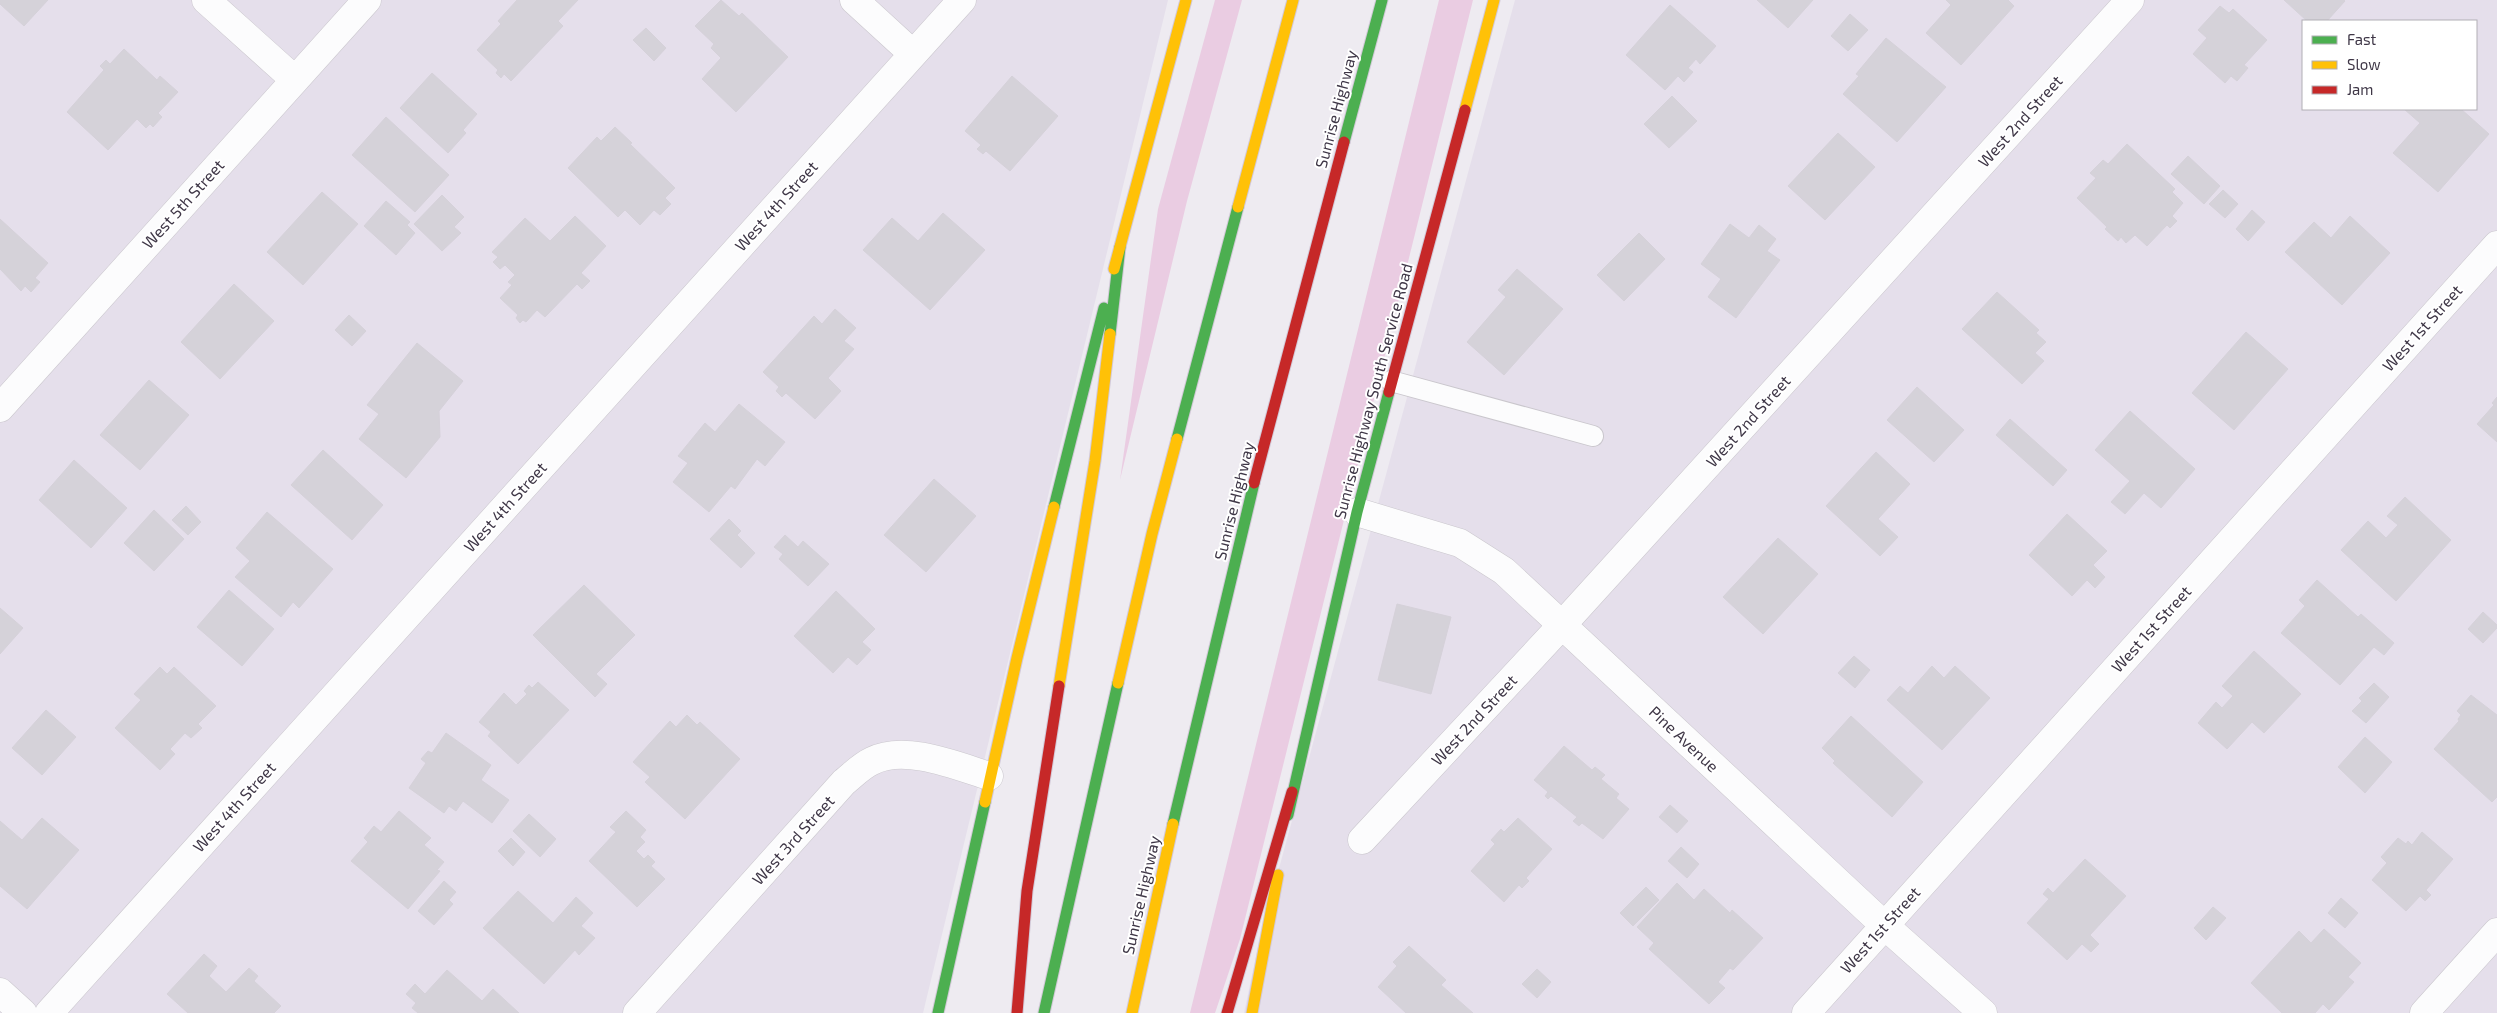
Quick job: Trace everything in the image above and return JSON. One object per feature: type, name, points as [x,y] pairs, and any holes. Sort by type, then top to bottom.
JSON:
[{"type":"main road","points":[[938,1013],[989,776],[1084,387],[1186,0]]},
{"type":"main road","points":[[1044,1013],[1089,806],[1152,534],[1293,0]]},
{"type":"main road","name":"Sunrise Highway","points":[[1132,1013],[1188,758],[1253,486],[1382,0]]},
{"type":"main road","name":"Sunrise Highway South Service Road","points":[[1292,792],[1357,512],[1494,0]]},
{"type":"main road","points":[[1017,1013],[1027,891],[1095,461],[1120,247]]},
{"type":"main road","points":[[1227,1013],[1292,792]]},
{"type":"main road","points":[[1252,1013],[1292,792]]},
{"type":"street","points":[[206,0],[295,80]]},
{"type":"street","name":"West 5th Street","points":[[0,408],[367,0]]},
{"type":"street","points":[[854,0],[913,54]]},
{"type":"street","name":"West 4th Street","points":[[49,1013],[962,0]]},
{"type":"street","name":"West 2nd Street","points":[[1362,840],[1562,626],[2130,0]]},
{"type":"street","name":"West 1st Street","points":[[1806,1013],[2497,245]]},
{"type":"street","name":"Pine Avenue","points":[[1357,512],[1460,543],[1504,571],[1884,925],[1983,1013]]},
{"type":"street","name":"West 3rd Street","points":[[637,1013],[844,782],[858,770],[873,760],[891,756],[911,756],[935,759],[989,776]]},
{"type":"street","points":[[2424,1013],[2497,932]]},
{"type":"street","points":[[0,992],[23,1013]]},
{"type":"lane","points":[[1391,381],[1593,436]]},
{"type":"shaded area","points":[[0,0],[1168,0],[923,1013],[0,1013]]},
{"type":"shaded area","points":[[1215,0],[1242,0],[1187,201],[1120,480],[1158,209]]},
{"type":"shaded area","points":[[1439,0],[1473,0],[1240,939],[1215,1013],[1190,1013]]},
{"type":"shaded area","points":[[1515,0],[2497,0],[2497,1013],[1244,1013],[1259,942]]},
{"type":"building","points":[[0,0],[48,0],[24,26],[0,4]]},
{"type":"building","points":[[517,0],[578,0],[558,21],[563,26],[511,81],[504,74],[501,78],[496,73],[498,70],[477,50],[501,24],[498,21]]},
{"type":"building","points":[[721,0],[739,16],[742,13],[788,57],[736,112],[702,79],[721,58],[711,48],[714,44],[695,26]]},
{"type":"building","points":[[1757,0],[1813,0],[1788,28]]},
{"type":"building","points":[[1946,0],[2008,0],[2014,6],[1961,65],[1926,33],[1951,5]]},
{"type":"building","points":[[2284,0],[2345,1],[2328,20],[2306,20]]},
{"type":"building","points":[[1670,5],[1716,46],[1700,64],[1696,59],[1688,68],[1693,72],[1684,82],[1678,76],[1665,90],[1626,55]]},
{"type":"building","points":[[2220,6],[2229,13],[2233,9],[2267,40],[2244,65],[2248,68],[2237,81],[2231,76],[2225,83],[2193,54],[2207,38],[2198,30]]},
{"type":"building","points":[[1850,14],[1868,30],[1848,51],[1831,36]]},
{"type":"building","points":[[646,28],[666,48],[654,61],[633,40]]},
{"type":"building","points":[[1886,38],[1946,87],[1897,142],[1843,94],[1859,76],[1856,74]]},
{"type":"building","points":[[124,49],[157,80],[160,76],[178,92],[158,113],[162,117],[153,127],[150,124],[146,128],[137,119],[108,150],[67,112],[104,70],[100,66],[106,60],[110,64]]},
{"type":"building","points":[[432,73],[477,114],[463,130],[466,133],[448,153],[400,108]]},
{"type":"building","points":[[1012,76],[1058,116],[1010,171],[986,151],[983,154],[977,149],[981,145],[965,131]]},
{"type":"building","points":[[1672,96],[1697,121],[1669,148],[1644,124]]},
{"type":"building","points":[[2405,110],[2462,110],[2489,134],[2438,192],[2393,153],[2420,123]]},
{"type":"building","points":[[386,117],[449,175],[415,212],[352,155]]},
{"type":"building","points":[[615,127],[675,188],[665,198],[671,204],[660,215],[654,210],[640,225],[625,210],[618,217],[568,168],[597,137],[601,141]]},
{"type":"building","points":[[1838,133],[1875,167],[1825,220],[1788,186]]},
{"type":"building","points":[[2127,144],[2175,189],[2172,192],[2183,203],[2172,216],[2177,221],[2170,228],[2167,225],[2147,246],[2135,235],[2126,243],[2121,237],[2118,241],[2105,229],[2107,227],[2077,198],[2096,178],[2090,173],[2103,160],[2108,164]]},
{"type":"building","points":[[2188,156],[2220,186],[2204,204],[2171,174]]},
{"type":"building","points":[[2223,190],[2238,204],[2225,218],[2209,204]]},
{"type":"building","points":[[322,192],[358,224],[303,285],[267,252]]},
{"type":"building","points":[[442,195],[464,217],[454,227],[461,233],[442,251],[414,224]]},
{"type":"building","points":[[386,201],[410,222],[407,225],[415,233],[396,255],[364,226]]},
{"type":"building","points":[[2252,210],[2265,222],[2248,241],[2236,229]]},
{"type":"building","points":[[943,213],[985,250],[930,310],[863,250],[892,218],[918,241]]},
{"type":"building","points":[[575,216],[606,246],[581,273],[590,281],[582,289],[577,284],[545,317],[537,310],[526,322],[523,320],[520,323],[516,318],[518,315],[500,298],[512,285],[508,282],[515,275],[505,265],[500,269],[493,262],[498,257],[492,252],[525,218],[550,241]]},
{"type":"building","points":[[2350,216],[2390,253],[2342,305],[2285,252],[2314,222],[2331,238]]},
{"type":"building","points":[[0,219],[48,263],[35,278],[40,282],[31,292],[25,286],[21,291],[0,269]]},
{"type":"building","points":[[1730,224],[1749,238],[1759,225],[1776,239],[1767,251],[1780,260],[1736,318],[1708,297],[1721,279],[1701,264]]},
{"type":"building","points":[[1639,233],[1665,259],[1624,301],[1597,275]]},
{"type":"building","points":[[1517,269],[1563,309],[1504,375],[1467,342],[1506,297],[1498,290]]},
{"type":"building","points":[[234,284],[274,321],[220,379],[181,342]]},
{"type":"building","points":[[1997,292],[2039,330],[2036,333],[2046,342],[2035,353],[2044,361],[2022,384],[1962,329]]},
{"type":"building","points":[[835,309],[856,328],[844,341],[854,349],[828,378],[841,391],[815,419],[786,393],[782,397],[776,391],[779,387],[763,372],[814,316],[822,324]]},
{"type":"building","points":[[349,315],[366,331],[352,346],[335,330]]},
{"type":"building","points":[[2246,332],[2288,369],[2234,430],[2192,393]]},
{"type":"building","points":[[417,343],[463,381],[439,411],[440,437],[406,478],[359,439],[379,414],[367,405]]},
{"type":"building","points":[[149,380],[189,415],[140,470],[100,435]]},
{"type":"building","points":[[1917,387],[1964,430],[1934,462],[1887,420]]},
{"type":"building","points":[[2497,397],[2497,442],[2477,424],[2494,405],[2492,403]]},
{"type":"building","points":[[739,404],[785,442],[765,466],[757,459],[735,489],[731,486],[709,512],[673,482],[688,463],[678,456],[705,423],[715,432]]},
{"type":"building","points":[[2130,411],[2195,469],[2161,508],[2144,493],[2125,514],[2111,502],[2130,481],[2095,450]]},
{"type":"building","points":[[2010,419],[2067,470],[2053,486],[1996,435]]},
{"type":"building","points":[[323,450],[383,505],[352,540],[291,485]]},
{"type":"building","points":[[1876,452],[1910,484],[1878,519],[1898,537],[1880,556],[1826,506]]},
{"type":"building","points":[[74,460],[127,508],[91,548],[39,500]]},
{"type":"building","points":[[934,479],[976,516],[926,572],[884,535]]},
{"type":"building","points":[[2405,497],[2451,540],[2396,601],[2341,550],[2368,521],[2386,538],[2398,525],[2387,516]]},
{"type":"building","points":[[186,506],[201,522],[188,535],[172,520]]},
{"type":"building","points":[[154,510],[184,539],[154,571],[124,543]]},
{"type":"building","points":[[267,512],[333,569],[299,608],[293,602],[281,617],[235,577],[250,561],[236,548]]},
{"type":"building","points":[[2067,514],[2107,551],[2093,565],[2105,577],[2095,588],[2087,580],[2072,596],[2029,555]]},
{"type":"building","points":[[729,519],[741,531],[737,535],[755,553],[741,568],[710,539]]},
{"type":"building","points":[[785,535],[798,547],[803,541],[829,564],[808,586],[779,559],[783,554],[774,547]]},
{"type":"building","points":[[1778,538],[1818,574],[1763,634],[1723,597]]},
{"type":"building","points":[[2317,580],[2358,617],[2361,614],[2394,643],[2384,655],[2374,647],[2340,685],[2281,633],[2305,606],[2299,600]]},
{"type":"building","points":[[584,585],[635,635],[596,674],[607,684],[595,697],[533,635]]},
{"type":"building","points":[[229,590],[274,629],[242,666],[197,627]]},
{"type":"building","points":[[836,591],[875,629],[862,642],[871,650],[857,665],[848,657],[833,673],[794,636]]},
{"type":"building","points":[[1397,604],[1451,617],[1431,694],[1378,680]]},
{"type":"building","points":[[0,608],[23,628],[0,654]]},
{"type":"building","points":[[2483,612],[2497,625],[2497,628],[2483,643],[2468,629]]},
{"type":"building","points":[[2254,651],[2301,694],[2264,733],[2252,722],[2227,749],[2198,723],[2216,702],[2222,708],[2233,696],[2222,686]]},
{"type":"building","points":[[1854,656],[1870,670],[1855,688],[1838,673]]},
{"type":"building","points":[[1932,666],[1944,678],[1955,666],[1990,698],[1942,750],[1887,700],[1900,686],[1908,693]]},
{"type":"building","points":[[160,667],[167,674],[174,667],[216,706],[198,724],[202,728],[191,738],[185,733],[170,749],[175,754],[160,770],[115,728],[141,700],[134,694]]},
{"type":"building","points":[[538,682],[569,710],[518,764],[488,736],[491,732],[479,722],[504,693],[516,705],[527,694],[524,691],[529,685],[532,688]]},
{"type":"building","points":[[2374,683],[2389,697],[2366,723],[2352,711],[2362,701],[2359,698]]},
{"type":"building","points":[[2471,695],[2497,715],[2497,797],[2492,802],[2434,749],[2459,721],[2458,719],[2461,715],[2457,711]]},
{"type":"building","points":[[46,710],[76,737],[42,775],[12,748]]},
{"type":"building","points":[[687,715],[697,725],[700,722],[740,759],[685,819],[645,782],[650,777],[633,762],[670,721],[676,727]]},
{"type":"building","points":[[1851,716],[1923,782],[1892,817],[1833,763],[1835,761],[1822,748]]},
{"type":"building","points":[[446,733],[491,765],[481,780],[509,800],[492,823],[463,801],[456,811],[449,806],[444,813],[409,788],[426,763],[421,759],[428,751],[432,753]]},
{"type":"building","points":[[2365,737],[2392,762],[2365,793],[2338,767]]},
{"type":"building","points":[[1564,746],[1592,770],[1595,767],[1605,775],[1601,779],[1619,794],[1616,798],[1629,809],[1603,839],[1582,823],[1579,826],[1573,821],[1577,817],[1551,796],[1548,799],[1545,796],[1548,792],[1534,780]]},
{"type":"building","points":[[1670,805],[1688,821],[1677,833],[1659,817]]},
{"type":"building","points":[[399,811],[431,838],[424,845],[444,862],[437,870],[440,871],[408,909],[351,861],[368,842],[364,838],[374,826],[381,832]]},
{"type":"building","points":[[626,811],[646,830],[640,837],[645,842],[636,851],[644,859],[648,855],[655,862],[651,866],[665,879],[637,907],[589,861],[616,832],[610,827]]},
{"type":"building","points":[[529,814],[556,839],[540,857],[513,831]]},
{"type":"building","points":[[42,818],[79,850],[27,909],[0,886],[0,821],[22,840]]},
{"type":"building","points":[[1518,818],[1552,849],[1526,878],[1529,881],[1522,888],[1519,885],[1504,902],[1471,871],[1495,844],[1491,840],[1501,829],[1504,832]]},
{"type":"building","points":[[2422,832],[2453,859],[2426,890],[2431,895],[2425,901],[2420,896],[2406,911],[2372,880],[2387,863],[2381,857],[2398,838],[2406,844],[2408,841],[2412,845]]},
{"type":"building","points":[[511,838],[525,852],[513,866],[498,851]]},
{"type":"building","points":[[1681,847],[1699,864],[1687,878],[1668,861]]},
{"type":"building","points":[[2085,859],[2126,896],[2090,935],[2099,944],[2091,952],[2082,944],[2067,960],[2027,923],[2049,899],[2043,894],[2048,888],[2053,893]]},
{"type":"building","points":[[444,881],[456,892],[449,900],[453,904],[434,925],[418,911]]},
{"type":"building","points":[[1677,883],[1694,900],[1704,889],[1730,913],[1732,910],[1763,938],[1733,970],[1730,968],[1718,982],[1725,988],[1709,1004],[1649,949],[1654,943],[1637,927]]},
{"type":"building","points":[[1646,887],[1659,900],[1633,926],[1620,913]]},
{"type":"building","points":[[518,891],[553,923],[576,897],[593,913],[581,926],[595,938],[579,955],[575,950],[544,984],[483,928]]},
{"type":"building","points":[[2341,898],[2358,913],[2345,928],[2328,913]]},
{"type":"building","points":[[2213,907],[2226,918],[2206,940],[2194,928]]},
{"type":"building","points":[[2324,929],[2361,963],[2348,977],[2354,982],[2329,1010],[2323,1004],[2315,1013],[2282,1013],[2251,983],[2299,931],[2311,943]]},
{"type":"building","points":[[1409,946],[1446,980],[1441,985],[1473,1013],[1406,1013],[1378,987],[1397,966],[1393,962]]},
{"type":"building","points":[[204,954],[217,966],[209,976],[226,992],[249,968],[258,976],[254,981],[281,1006],[274,1013],[188,1013],[167,994]]},
{"type":"building","points":[[1537,969],[1551,982],[1537,998],[1522,984]]},
{"type":"building","points":[[447,970],[482,1001],[493,989],[519,1013],[418,1013],[412,1008],[416,1003],[406,994],[415,984],[425,994]]},
{"type":"traffic: fast","points":[[1344,142],[1382,0]]},
{"type":"traffic: fast","points":[[1177,439],[1238,207]]},
{"type":"traffic: fast","points":[[1110,334],[1120,247]]},
{"type":"traffic: fast","points":[[1054,507],[1104,308]]},
{"type":"traffic: fast","points":[[1288,815],[1357,512],[1389,392]]},
{"type":"traffic: fast","points":[[1173,824],[1254,483]]},
{"type":"traffic: fast","points":[[1044,1013],[1118,683]]},
{"type":"traffic: fast","points":[[938,1013],[985,802]]},
{"type":"traffic: slow","points":[[1114,269],[1186,0]]},
{"type":"traffic: slow","points":[[1238,207],[1293,0]]},
{"type":"traffic: slow","points":[[1465,110],[1494,0]]},
{"type":"traffic: slow","points":[[1059,686],[1095,461],[1110,334]]},
{"type":"traffic: slow","points":[[1118,683],[1152,534],[1177,439]]},
{"type":"traffic: slow","points":[[985,802],[1017,658],[1054,507]]},
{"type":"traffic: slow","points":[[1132,1013],[1173,824]]},
{"type":"traffic: slow","points":[[1252,1013],[1278,875]]},
{"type":"traffic: jam","points":[[1389,392],[1465,110]]},
{"type":"traffic: jam","points":[[1254,483],[1344,142]]},
{"type":"traffic: jam","points":[[1017,1013],[1027,891],[1059,686]]},
{"type":"traffic: jam","points":[[1227,1013],[1292,792]]}]
